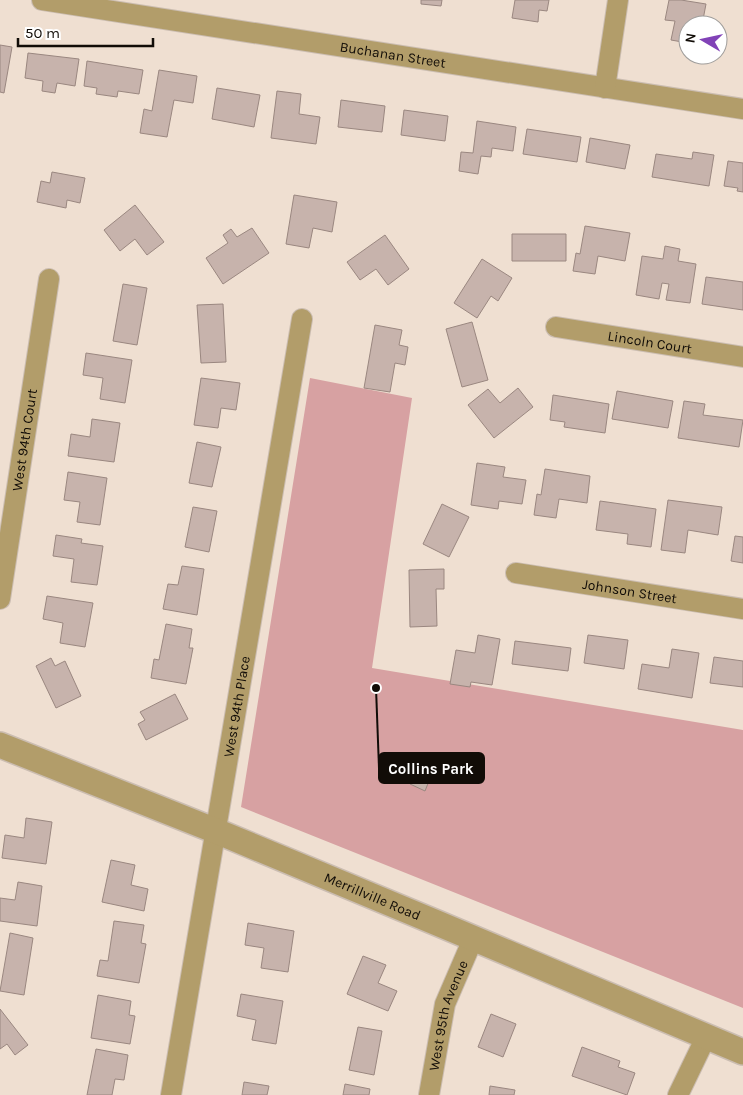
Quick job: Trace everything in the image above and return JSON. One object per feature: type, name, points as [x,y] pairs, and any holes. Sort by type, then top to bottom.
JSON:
[{"type":"street","name":"Buchanan Street","points":[[42,0],[743,109]]},
{"type":"street","points":[[604,88],[618,0]]},
{"type":"street","name":"West 94th Court","points":[[0,600],[49,279]]},
{"type":"street","name":"West 94th Place","points":[[171,1095],[302,319]]},
{"type":"street","name":"Lincoln Court","points":[[556,327],[743,357]]},
{"type":"street","name":"Johnson Street","points":[[516,573],[743,609]]},
{"type":"street","name":"Merrillville Road","points":[[0,745],[216,831],[743,1052]]},
{"type":"street","name":"West 95th Avenue","points":[[429,1095],[445,1004],[474,939]]},
{"type":"street","points":[[678,1095],[706,1037]]},
{"type":"shaded area","points":[[310,378],[412,398],[372,668],[743,730],[743,1008],[241,807]]},
{"type":"building","points":[[421,0],[442,0],[441,6],[421,4]]},
{"type":"building","points":[[515,0],[549,0],[547,11],[539,10],[538,22],[512,18]]},
{"type":"building","points":[[669,0],[706,4],[704,15],[678,15],[678,41],[671,40],[675,21],[665,20]]},
{"type":"building","points":[[0,45],[12,47],[4,93],[0,92]]},
{"type":"building","points":[[28,53],[79,59],[75,86],[57,83],[55,93],[42,91],[43,81],[25,78]]},
{"type":"building","points":[[87,61],[143,70],[139,94],[118,91],[117,97],[96,94],[97,88],[84,86]]},
{"type":"building","points":[[159,70],[197,76],[193,103],[174,100],[167,137],[140,133],[144,109],[152,111]]},
{"type":"building","points":[[217,88],[260,95],[254,127],[212,119]]},
{"type":"building","points":[[277,91],[301,94],[299,114],[320,117],[316,144],[271,138]]},
{"type":"building","points":[[341,100],[385,106],[382,132],[338,127]]},
{"type":"building","points":[[404,110],[448,116],[445,141],[401,135]]},
{"type":"building","points":[[477,121],[516,127],[513,151],[492,148],[491,157],[481,156],[478,174],[459,171],[461,152],[473,153]]},
{"type":"building","points":[[527,129],[581,137],[577,162],[523,154]]},
{"type":"building","points":[[590,138],[630,145],[625,169],[586,162]]},
{"type":"building","points":[[693,152],[714,155],[709,186],[652,177],[656,154],[692,159]]},
{"type":"building","points":[[728,161],[743,163],[743,192],[737,191],[738,188],[724,186]]},
{"type":"building","points":[[52,172],[85,178],[80,203],[67,200],[66,208],[37,202],[41,181],[50,183]]},
{"type":"building","points":[[294,195],[337,202],[332,232],[313,228],[309,248],[286,244]]},
{"type":"building","points":[[135,205],[164,242],[147,255],[135,239],[120,251],[104,230]]},
{"type":"building","points":[[585,226],[630,233],[625,261],[598,256],[595,274],[573,271],[576,253],[580,254]]},
{"type":"building","points":[[252,228],[269,253],[223,284],[206,258],[228,243],[223,235],[231,229],[237,237]]},
{"type":"building","points":[[512,234],[566,234],[566,261],[512,261]]},
{"type":"building","points":[[385,235],[409,269],[388,285],[376,269],[360,280],[347,262]]},
{"type":"building","points":[[665,246],[680,249],[678,261],[696,264],[690,303],[666,300],[669,284],[662,283],[659,299],[636,295],[642,256],[663,259]]},
{"type":"building","points":[[482,259],[512,278],[498,301],[491,296],[477,318],[454,303]]},
{"type":"building","points":[[706,277],[743,282],[743,310],[702,304]]},
{"type":"building","points":[[123,284],[147,288],[137,345],[113,341]]},
{"type":"building","points":[[223,304],[226,362],[201,363],[197,305]]},
{"type":"building","points":[[472,322],[488,380],[462,387],[446,329]]},
{"type":"building","points":[[375,325],[402,330],[399,345],[408,347],[405,365],[395,363],[390,392],[364,388]]},
{"type":"building","points":[[86,353],[132,360],[125,403],[100,399],[103,378],[83,375]]},
{"type":"building","points":[[201,378],[240,383],[236,410],[221,408],[218,428],[194,425]]},
{"type":"building","points":[[518,388],[533,407],[494,438],[468,405],[488,389],[500,403]]},
{"type":"building","points":[[617,391],[673,401],[668,428],[612,419]]},
{"type":"building","points":[[553,395],[609,404],[605,433],[564,427],[565,422],[550,420]]},
{"type":"building","points":[[684,401],[705,404],[703,415],[743,420],[739,447],[678,438]]},
{"type":"building","points":[[92,419],[120,423],[114,462],[68,456],[71,434],[90,437]]},
{"type":"building","points":[[197,442],[221,447],[212,487],[189,483]]},
{"type":"building","points":[[477,463],[505,467],[503,477],[526,480],[522,504],[499,501],[498,509],[471,505]]},
{"type":"building","points":[[545,469],[590,476],[587,503],[559,499],[556,518],[534,515],[537,494],[541,495]]},
{"type":"building","points":[[68,472],[107,478],[100,525],[77,522],[80,502],[64,500]]},
{"type":"building","points":[[668,500],[722,507],[718,535],[688,530],[685,553],[661,550]]},
{"type":"building","points":[[600,501],[656,509],[651,547],[627,544],[628,534],[596,530]]},
{"type":"building","points":[[442,504],[469,517],[449,557],[423,544]]},
{"type":"building","points":[[193,507],[217,511],[209,552],[185,547]]},
{"type":"building","points":[[56,535],[82,539],[81,543],[103,546],[97,585],[71,582],[74,559],[53,556]]},
{"type":"building","points":[[735,536],[743,537],[743,563],[731,561]]},
{"type":"building","points":[[182,566],[204,569],[197,615],[163,609],[168,584],[178,585]]},
{"type":"building","points":[[444,569],[444,589],[436,589],[437,626],[410,627],[409,570]]},
{"type":"building","points":[[47,596],[93,603],[85,647],[60,643],[63,623],[43,619]]},
{"type":"building","points":[[166,624],[192,629],[189,648],[193,648],[186,684],[151,678],[154,659],[159,660]]},
{"type":"building","points":[[478,635],[500,639],[492,685],[471,682],[470,687],[450,684],[456,650],[475,653]]},
{"type":"building","points":[[588,635],[628,640],[624,669],[584,663]]},
{"type":"building","points":[[515,641],[571,648],[568,671],[512,664]]},
{"type":"building","points":[[672,649],[699,653],[692,698],[638,689],[642,664],[669,668]]},
{"type":"building","points":[[714,657],[743,661],[743,687],[710,683]]},
{"type":"building","points":[[51,658],[55,666],[65,661],[81,696],[56,708],[36,666]]},
{"type":"building","points":[[175,694],[188,719],[146,740],[138,724],[145,720],[140,712]]},
{"type":"building","points":[[419,765],[433,771],[425,791],[410,784]]},
{"type":"building","points":[[26,818],[52,822],[46,864],[2,858],[5,835],[24,838]]},
{"type":"building","points":[[111,860],[135,865],[131,885],[148,889],[144,911],[102,902]]},
{"type":"building","points":[[18,882],[42,886],[37,926],[0,921],[0,898],[15,900]]},
{"type":"building","points":[[114,921],[144,925],[141,943],[146,944],[139,983],[97,976],[100,960],[108,961]]},
{"type":"building","points":[[248,923],[294,931],[288,972],[261,968],[264,948],[245,945]]},
{"type":"building","points":[[10,933],[33,938],[24,995],[0,991]]},
{"type":"building","points":[[363,956],[386,965],[378,983],[397,991],[388,1011],[347,994]]},
{"type":"building","points":[[241,994],[283,1001],[276,1044],[252,1040],[256,1020],[237,1016]]},
{"type":"building","points":[[98,995],[131,1001],[129,1015],[135,1016],[130,1044],[91,1038]]},
{"type":"building","points":[[0,1009],[28,1045],[15,1055],[7,1044],[0,1049]]},
{"type":"building","points":[[491,1014],[516,1024],[503,1057],[478,1047]]},
{"type":"building","points":[[358,1027],[382,1031],[374,1075],[349,1070]]},
{"type":"building","points":[[582,1047],[620,1061],[618,1067],[635,1073],[627,1095],[572,1076]]},
{"type":"building","points":[[96,1049],[128,1055],[124,1080],[115,1079],[112,1095],[87,1095]]},
{"type":"building","points":[[244,1082],[269,1086],[267,1095],[242,1095]]},
{"type":"building","points":[[345,1084],[370,1089],[369,1095],[343,1095]]},
{"type":"building","points":[[490,1086],[515,1090],[514,1095],[489,1095]]},
{"type":"place","name":"Collins Park","points":[[376,688]]}]
